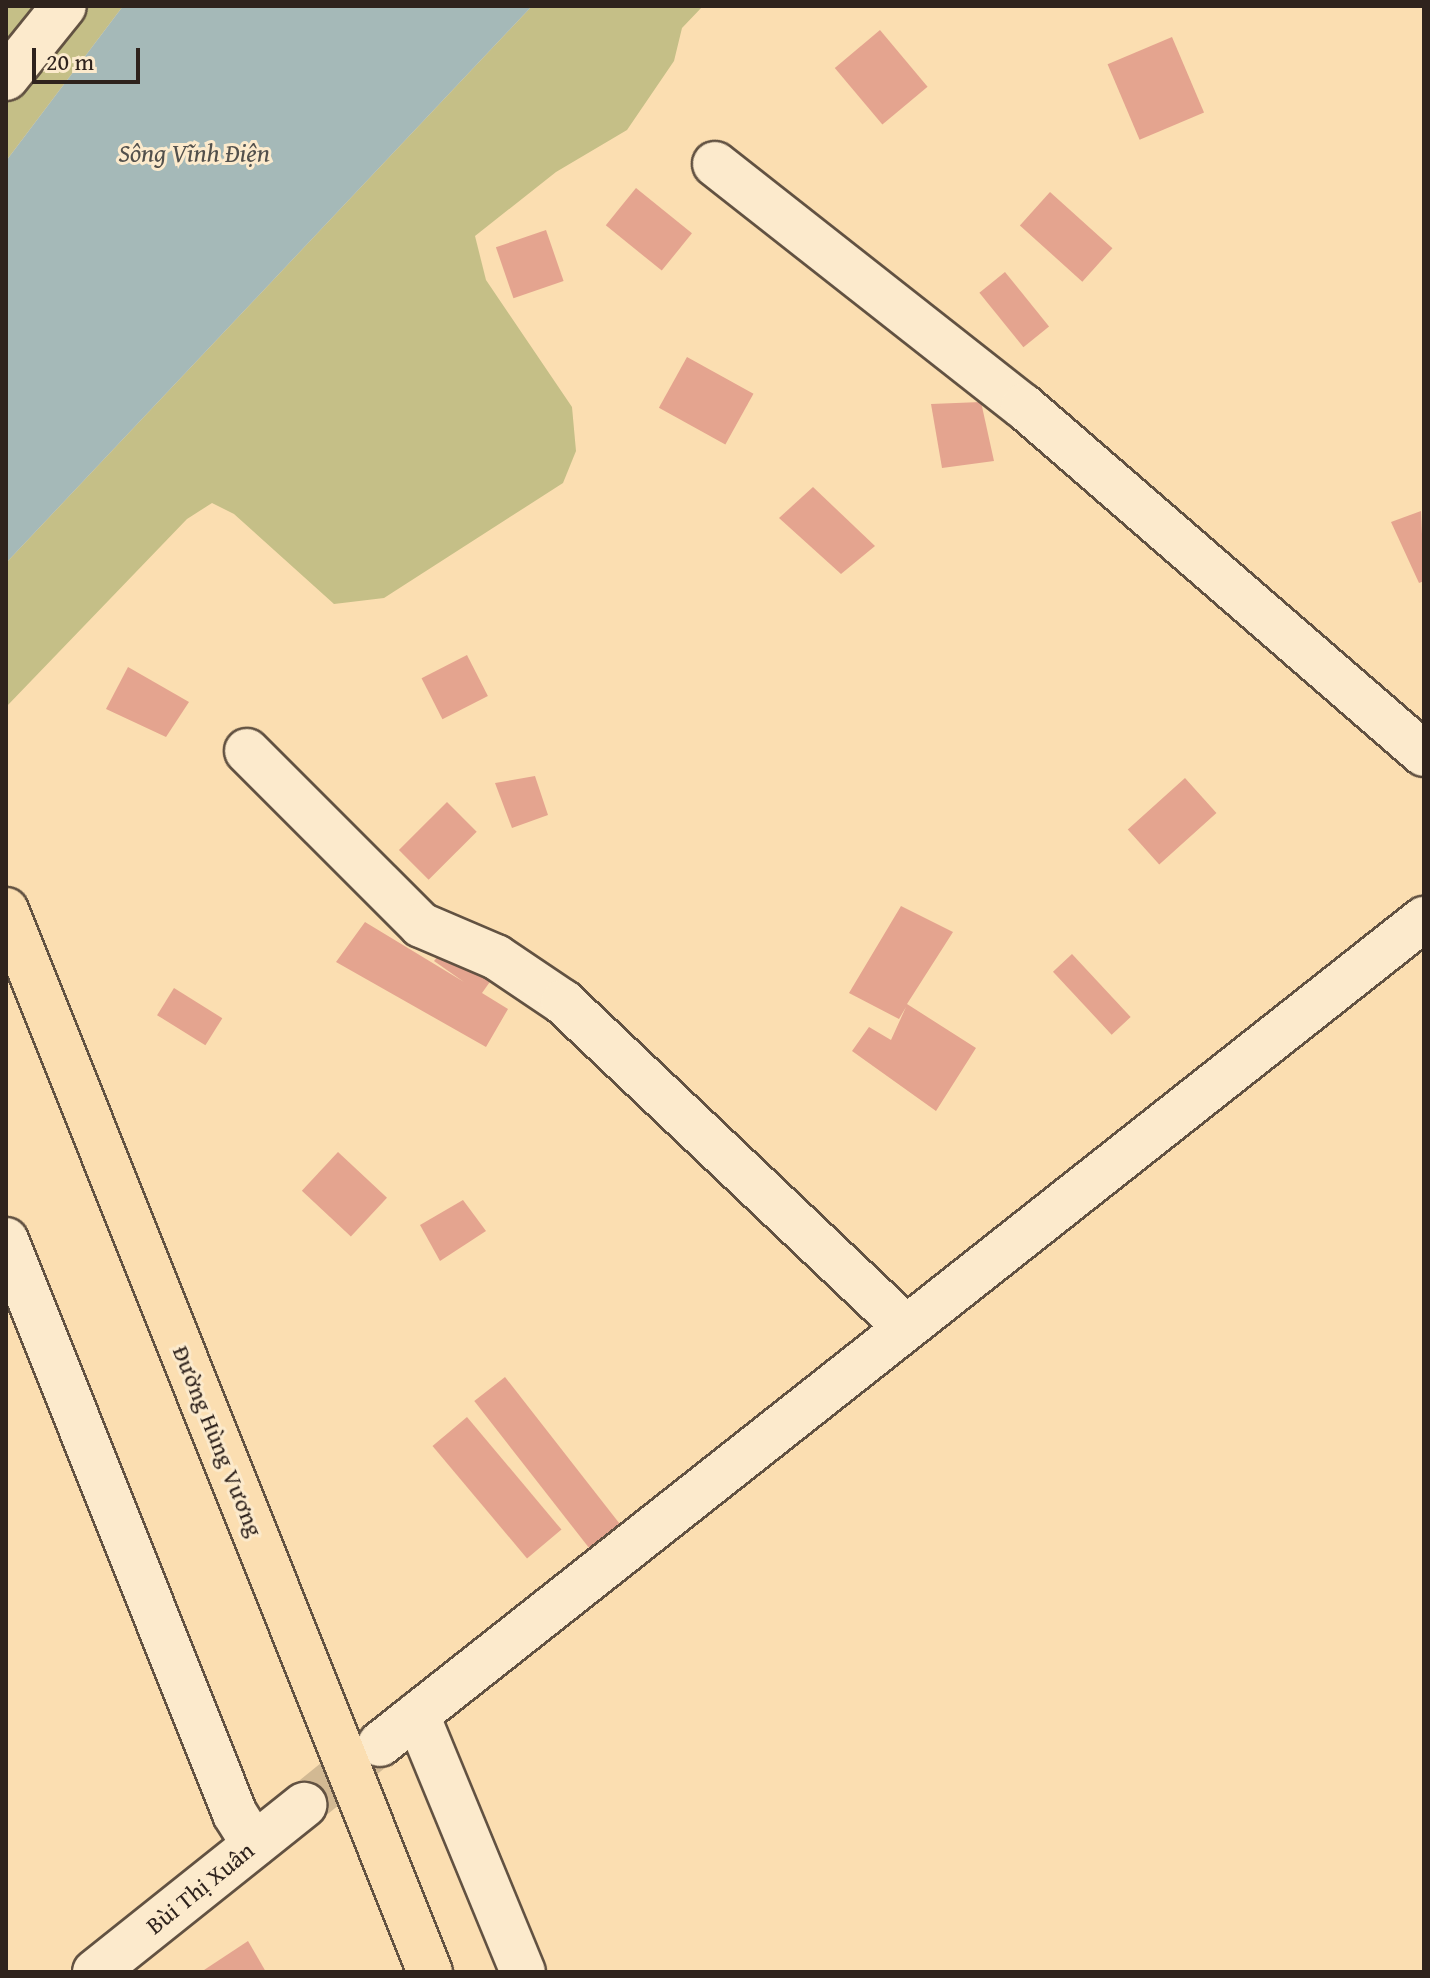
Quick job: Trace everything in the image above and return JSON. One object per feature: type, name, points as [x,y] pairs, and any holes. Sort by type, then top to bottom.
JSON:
[{"type":"highway","name":"Đường Hùng Vương","points":[[6,910],[430,1972]]},
{"type":"street","points":[[6,78],[64,6]]},
{"type":"street","points":[[715,164],[1023,406],[1424,754]]},
{"type":"street","points":[[247,751],[421,925],[496,957],[563,1002],[906,1327]]},
{"type":"street","points":[[380,1744],[1424,919]]},
{"type":"street","points":[[6,1240],[235,1814],[254,1845]]},
{"type":"street","points":[[417,1715],[523,1972]]},
{"type":"street","name":"Bùi Thị Xuân","points":[[95,1972],[304,1805]]},
{"type":"shaded area","points":[[6,6],[123,6],[6,161]]},
{"type":"shaded area","points":[[532,6],[703,6],[682,28],[674,61],[627,130],[556,172],[475,236],[486,280],[572,407],[576,451],[563,483],[384,598],[334,604],[234,514],[212,503],[187,519],[6,707],[6,563]]},
{"type":"water","name":"Sông Vĩnh Điện","points":[[123,6],[532,6],[6,563],[6,161]]},
{"type":"building","points":[[880,30],[928,87],[882,125],[835,68]]},
{"type":"building","points":[[1172,37],[1204,112],[1140,140],[1108,64]]},
{"type":"building","points":[[636,188],[692,233],[662,271],[606,225]]},
{"type":"building","points":[[1050,192],[1112,248],[1082,282],[1020,225]]},
{"type":"building","points":[[546,230],[564,281],[513,298],[496,247]]},
{"type":"building","points":[[1005,272],[1049,326],[1023,347],[979,293]]},
{"type":"building","points":[[687,357],[753,394],[725,445],[659,408]]},
{"type":"building","points":[[981,402],[994,461],[942,468],[931,404]]},
{"type":"building","points":[[813,487],[875,546],[841,574],[779,518]]},
{"type":"building","points":[[1421,511],[1424,581],[1419,583],[1391,522]]},
{"type":"building","points":[[467,655],[488,696],[442,719],[422,678]]},
{"type":"building","points":[[128,667],[189,702],[166,737],[106,709]]},
{"type":"building","points":[[535,776],[548,815],[512,828],[495,783]]},
{"type":"building","points":[[1185,778],[1216,813],[1159,864],[1128,830]]},
{"type":"building","points":[[447,802],[477,832],[429,880],[399,850]]},
{"type":"building","points":[[901,906],[953,932],[907,1004],[976,1048],[936,1111],[852,1051],[869,1027],[891,1040],[906,1007],[899,1019],[849,993]]},
{"type":"building","points":[[365,922],[464,982],[434,961],[453,938],[504,962],[482,993],[508,1009],[486,1047],[336,962]]},
{"type":"building","points":[[1072,954],[1131,1017],[1112,1035],[1053,972]]},
{"type":"building","points":[[174,988],[222,1018],[205,1045],[157,1015]]},
{"type":"building","points":[[338,1152],[387,1198],[351,1236],[302,1191]]},
{"type":"building","points":[[463,1200],[486,1231],[440,1261],[420,1225]]},
{"type":"building","points":[[505,1377],[626,1532],[596,1556],[474,1401]]},
{"type":"building","points":[[467,1417],[561,1530],[527,1559],[433,1446]]},
{"type":"building","points":[[248,1941],[266,1972],[201,1972]]},
{"type":"tunnel","points":[[304,1805],[377,1746]]}]
